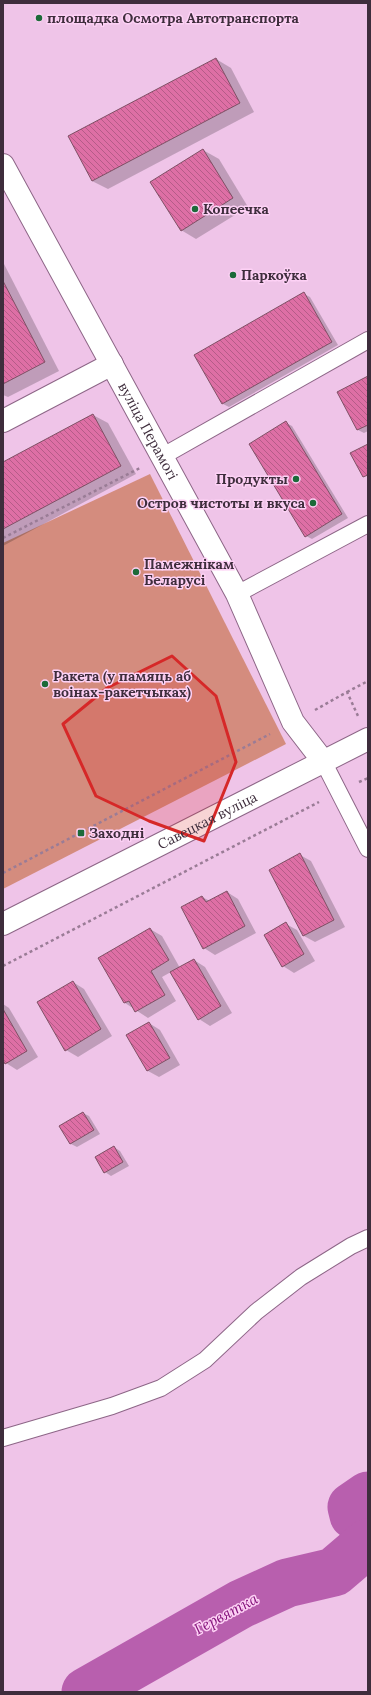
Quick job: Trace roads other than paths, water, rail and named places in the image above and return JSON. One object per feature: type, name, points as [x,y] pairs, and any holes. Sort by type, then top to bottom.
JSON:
[{"type":"street","name":"вуліца Перамогі","points":[[3,165],[237,594],[293,722],[323,762]]},
{"type":"street","points":[[3,421],[112,364]]},
{"type":"street","name":"Савецкая вуліца","points":[[3,924],[368,738]]},
{"type":"lane","points":[[163,456],[368,340]]},
{"type":"lane","points":[[237,594],[368,524]]},
{"type":"lane","points":[[323,762],[368,849]]},
{"type":"lane","points":[[3,1438],[112,1406],[161,1388],[205,1360],[256,1312],[301,1277],[351,1246],[368,1238]]},
{"type":"waterway","name":"Гервятка","points":[[368,1496],[352,1507],[354,1515],[358,1518],[368,1517]]},
{"type":"waterway","name":"Гервятка","points":[[86,1692],[241,1604],[287,1583],[334,1572],[368,1543]]},
{"type":"place","name":"площадка Осмотра Автотранспорта","points":[[39,18]]},
{"type":"place","name":"Копеечка","points":[[195,209]]},
{"type":"place","name":"Паркоўка","points":[[233,275]]},
{"type":"place","name":"Продукты","points":[[296,479]]},
{"type":"place","name":"Остров чистоты и вкуса","points":[[313,503]]},
{"type":"place","name":"Памежнікам Беларусі","points":[[136,572]]},
{"type":"place","name":"Ракета (у памяць аб воінах-ракетчыках)","points":[[45,684]]},
{"type":"place","name":"Заходні","points":[[81,833]]}]
